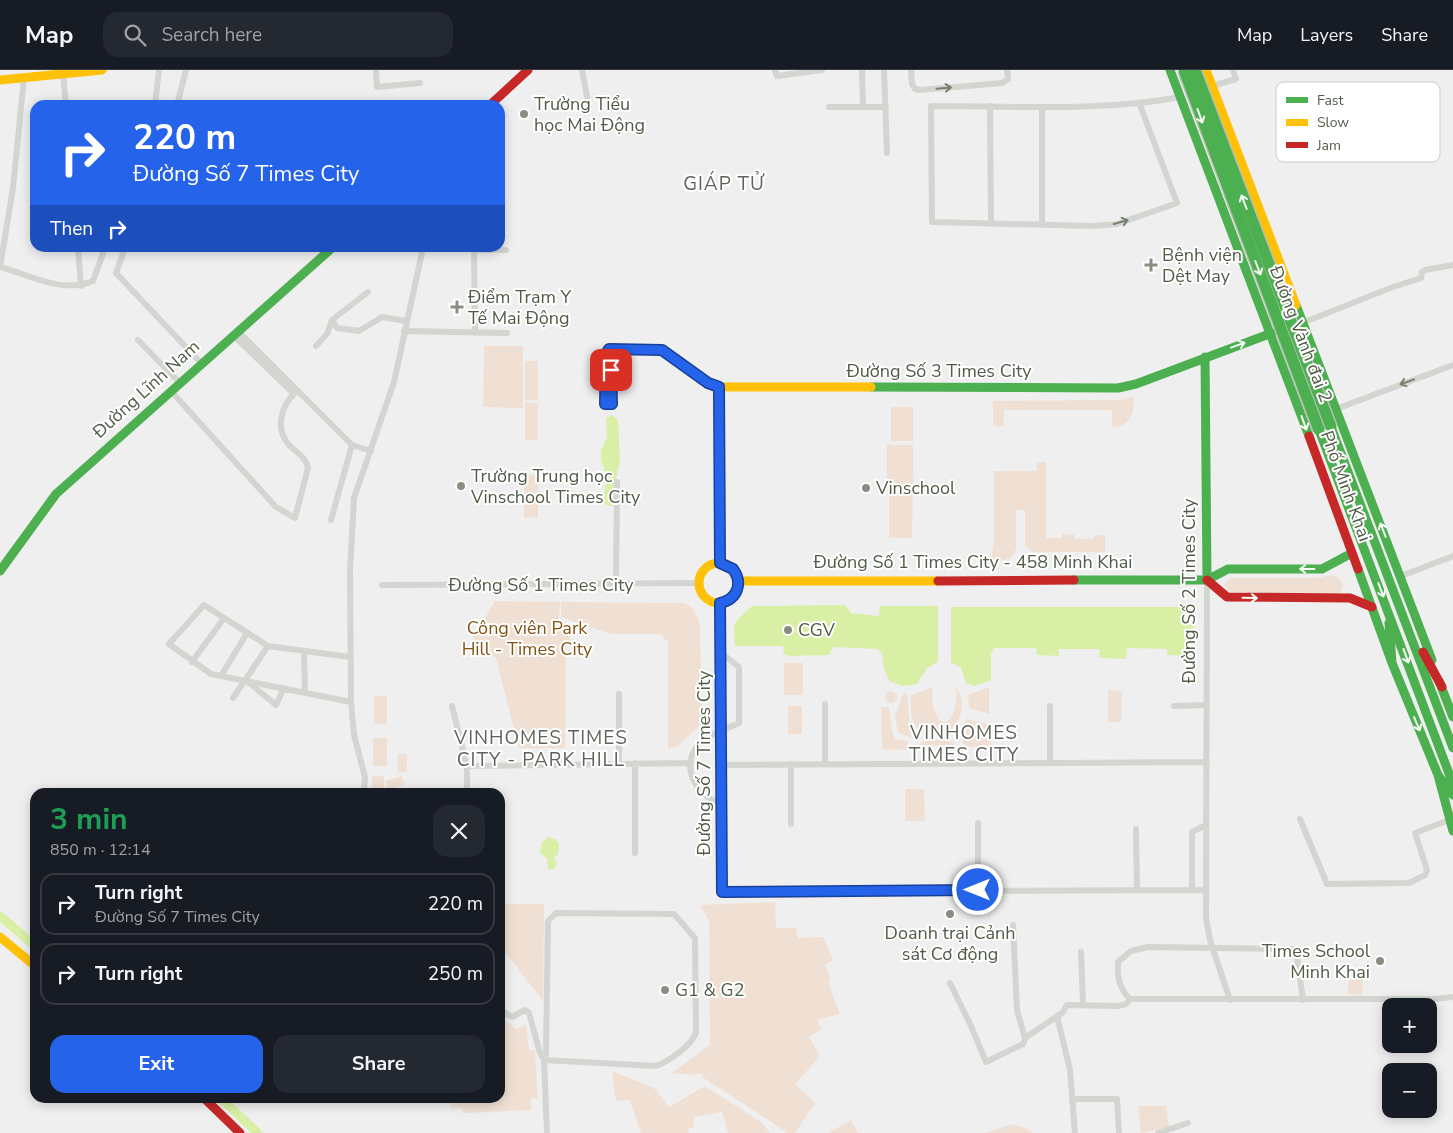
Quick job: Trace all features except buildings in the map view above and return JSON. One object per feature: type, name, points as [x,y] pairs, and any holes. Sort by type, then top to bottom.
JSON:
[{"type":"main road","points":[[0,80],[102,70]]},
{"type":"main road","points":[[495,100],[528,70]]},
{"type":"main road","name":"Phố Minh Khai","points":[[1170,70],[1272,334],[1392,663],[1438,775],[1451,825]]},
{"type":"main road","name":"Đường Vành đai 2","points":[[1184,70],[1453,784]]},
{"type":"main road","name":"Đường Vành đai 2","points":[[1195,70],[1396,601]]},
{"type":"main road","name":"Phố Minh Khai","points":[[1206,70],[1401,576],[1453,717]]},
{"type":"main road","name":"Đường Lĩnh Nam","points":[[0,571],[56,494],[327,252]]},
{"type":"main road","name":"Đường Số 3 Times City","points":[[719,387],[1110,388],[1130,386],[1302,323]]},
{"type":"main road","name":"Đường Số 2 Times City","points":[[1205,357],[1207,580]]},
{"type":"main road","points":[[1288,377],[1318,364]]},
{"type":"main road","points":[[719,387],[720,563]]},
{"type":"main road","name":"Đường Số 1 Times City - 458 Minh Khai","points":[[739,582],[1207,580],[1228,569],[1322,569],[1352,553]]},
{"type":"main road","points":[[720,563],[733,569],[739,582],[736,594],[732,598],[720,603],[706,597],[700,583],[705,569],[720,563]]},
{"type":"main road","points":[[1207,580],[1227,597],[1350,598],[1372,607]]},
{"type":"main road","points":[[1396,601],[1442,687]]},
{"type":"main road","points":[[1396,601],[1453,748]]},
{"type":"main road","points":[[1389,610],[1392,663]]},
{"type":"main road","points":[[1438,775],[1453,795]]},
{"type":"main road","points":[[0,937],[30,962]]},
{"type":"main road","points":[[209,1103],[240,1133]]},
{"type":"street","points":[[156,100],[159,70]]},
{"type":"street","points":[[178,100],[186,70]]},
{"type":"street","points":[[376,70],[377,88],[420,83]]},
{"type":"street","points":[[582,70],[589,107]]},
{"type":"street","points":[[775,70],[777,76],[822,70]]},
{"type":"street","points":[[862,70],[863,107]]},
{"type":"street","points":[[884,70],[888,153]]},
{"type":"street","points":[[911,70],[912,84],[915,89],[920,90],[1002,83],[1008,79],[1007,70]]},
{"type":"street","points":[[1212,86],[1236,79],[1233,70]]},
{"type":"street","points":[[67,100],[70,72]]},
{"type":"street","points":[[24,78],[12,194],[0,267],[63,286],[81,286],[93,281],[104,252]]},
{"type":"street","points":[[1140,105],[1177,203],[1117,224],[932,222],[931,106],[1042,108],[1140,105],[1181,97]]},
{"type":"street","points":[[990,106],[991,223]]},
{"type":"street","points":[[829,107],[886,107]]},
{"type":"street","points":[[1042,108],[1042,224]]},
{"type":"street","points":[[78,252],[81,286]]},
{"type":"street","points":[[124,252],[116,273],[201,363]]},
{"type":"street","points":[[364,788],[365,777],[354,735],[351,702],[350,570],[354,498],[394,382],[422,252]]},
{"type":"street","points":[[474,252],[475,333]]},
{"type":"street","points":[[1302,323],[1420,278],[1425,270],[1453,265]]},
{"type":"street","points":[[316,346],[328,334],[332,320],[368,292]]},
{"type":"street","points":[[332,320],[337,328],[356,332],[382,317],[406,322]]},
{"type":"street","points":[[404,331],[507,333]]},
{"type":"street","points":[[138,340],[276,507],[295,518],[308,468],[306,461],[286,441],[282,430],[281,420],[284,407],[294,394],[236,333]]},
{"type":"street","points":[[236,333],[352,445],[371,451]]},
{"type":"street","points":[[609,349],[611,353],[612,404],[605,404],[606,354],[609,349]]},
{"type":"street","name":"Đường Số 3 Times City","points":[[609,349],[662,350],[708,383],[719,387]]},
{"type":"street","points":[[1336,409],[1453,365]]},
{"type":"street","points":[[331,520],[352,445]]},
{"type":"street","points":[[616,585],[617,482]]},
{"type":"street","points":[[1401,576],[1453,556]]},
{"type":"street","name":"Đường Số 2 Times City","points":[[1207,580],[1205,890],[1207,928],[1230,1000]]},
{"type":"street","name":"Đường Số 1 Times City","points":[[382,585],[700,583]]},
{"type":"street","name":"Đường Số 7 Times City","points":[[720,603],[722,892],[978,890]]},
{"type":"street","points":[[350,657],[268,646],[204,605],[169,644],[211,674],[351,702]]},
{"type":"street","points":[[192,662],[224,618]]},
{"type":"street","points":[[221,676],[247,633]]},
{"type":"street","points":[[233,698],[268,646]]},
{"type":"street","points":[[304,651],[305,693]]},
{"type":"street","points":[[720,652],[739,667],[738,723],[709,736],[700,744],[691,763],[692,779],[699,791],[709,800],[721,804]]},
{"type":"street","points":[[246,681],[276,705],[284,688]]},
{"type":"street","points":[[619,694],[619,763]]},
{"type":"street","points":[[825,704],[825,764]]},
{"type":"street","points":[[1174,706],[1207,705]]},
{"type":"street","points":[[452,706],[467,766],[467,788]]},
{"type":"street","points":[[1050,706],[1050,763]]},
{"type":"street","points":[[721,765],[1207,762]]},
{"type":"street","points":[[635,763],[635,853]]},
{"type":"street","points":[[467,766],[691,763]]},
{"type":"street","points":[[791,764],[791,824]]},
{"type":"street","points":[[1300,819],[1327,884],[1409,882],[1421,878],[1427,870],[1415,833],[1451,825]]},
{"type":"street","points":[[978,823],[978,890],[1205,890]]},
{"type":"street","points":[[1192,890],[1192,832],[1206,825]]},
{"type":"street","points":[[1136,829],[1137,890]]},
{"type":"street","points":[[544,1060],[656,1066],[664,1063],[694,1040],[696,1033],[695,938],[674,914],[556,913],[548,921],[547,1046],[544,1060],[547,1133]]},
{"type":"street","points":[[950,983],[986,1062],[1024,1044],[1025,1038],[1017,1010],[1013,925]]},
{"type":"street","points":[[1303,1000],[1296,949],[1148,947],[1130,951],[1118,962],[1117,975],[1123,992],[1130,999],[1303,1000],[1453,997]]},
{"type":"street","points":[[1081,952],[1083,1004]]},
{"type":"street","points":[[1025,1038],[1057,1016],[1067,1005],[1118,1006],[1126,1004],[1130,999]]},
{"type":"street","points":[[505,1013],[512,1017],[525,1010],[529,1013],[540,1054],[544,1060]]},
{"type":"street","points":[[1057,1016],[1070,1070],[1075,1133]]},
{"type":"street","points":[[1073,1100],[1117,1099],[1119,1133]]},
{"type":"street","points":[[1158,1133],[1188,1124]]},
{"type":"green space","points":[[484,346],[523,346],[523,408],[483,407]]},
{"type":"green space","points":[[525,361],[538,361],[538,400],[525,400]]},
{"type":"green space","points":[[1134,396],[1130,418],[1119,426],[1112,427],[1112,410],[1004,410],[1003,427],[993,426],[993,401],[1121,400]]},
{"type":"green space","points":[[525,403],[538,403],[537,440],[525,440]]},
{"type":"green space","points":[[891,407],[913,407],[913,441],[891,441]]},
{"type":"green space","points":[[887,445],[913,445],[913,491],[887,491]]},
{"type":"green space","points":[[1037,462],[1046,462],[1046,538],[1062,538],[1062,534],[1075,535],[1075,539],[1093,539],[1094,535],[1105,535],[1105,552],[1032,552],[1025,546],[1025,510],[1016,510],[1016,549],[1010,559],[990,562],[994,543],[994,471],[1036,471]]},
{"type":"green space","points":[[524,474],[538,475],[538,518],[524,517]]},
{"type":"green space","points":[[889,493],[913,493],[912,538],[889,538]]},
{"type":"green space","points":[[1331,575],[1339,578],[1343,586],[1341,591],[1333,596],[1318,593],[1231,592],[1224,585],[1230,578],[1316,578]]},
{"type":"green space","name":"Công viên Park Hill - Times City","points":[[495,601],[560,602],[559,619],[571,641],[566,645],[565,748],[519,748],[496,658],[473,638]]},
{"type":"green space","points":[[561,602],[683,603],[691,607],[698,617],[700,630],[702,723],[677,747],[668,748],[668,642],[660,634],[611,634],[561,617]]},
{"type":"green space","points":[[784,663],[803,663],[803,695],[784,695]]},
{"type":"green space","points":[[933,687],[932,697],[935,712],[937,717],[944,723],[954,712],[955,687],[959,692],[962,704],[960,716],[949,732],[930,734],[923,732],[917,728],[911,715],[911,695]]},
{"type":"green space","points":[[989,687],[989,714],[969,708],[968,695]]},
{"type":"green space","points":[[1108,690],[1122,691],[1121,722],[1108,722]]},
{"type":"green space","points":[[889,691],[893,691],[897,697],[893,703],[889,703],[885,699],[885,695]]},
{"type":"green space","points":[[907,693],[911,738],[898,732],[895,716],[903,694]]},
{"type":"green space","points":[[374,696],[387,696],[387,724],[374,724]]},
{"type":"green space","points":[[788,706],[802,706],[802,734],[788,734]]},
{"type":"green space","points":[[881,707],[889,707],[892,732],[896,740],[908,741],[907,750],[882,749]]},
{"type":"green space","points":[[967,719],[990,725],[991,746],[968,747],[963,743],[961,729]]},
{"type":"green space","points":[[373,738],[387,738],[387,766],[373,766]]},
{"type":"green space","points":[[946,740],[956,745],[917,746],[924,741]]},
{"type":"green space","points":[[398,754],[407,754],[407,772],[397,772]]},
{"type":"green space","points":[[372,776],[384,776],[384,788],[372,788]]},
{"type":"green space","points":[[402,776],[405,785],[388,788],[386,781]]},
{"type":"green space","points":[[905,789],[924,789],[925,821],[905,821]]},
{"type":"green space","points":[[775,902],[776,928],[796,928],[798,938],[823,937],[833,960],[825,965],[831,980],[828,982],[840,1014],[817,1020],[822,1029],[809,1037],[820,1056],[795,1084],[815,1103],[795,1133],[788,1133],[702,1077],[702,1073],[694,1075],[672,1073],[710,1044],[709,921],[700,905]]},
{"type":"green space","points":[[505,904],[544,904],[543,1001],[505,952]]},
{"type":"green space","points":[[1349,972],[1363,973],[1362,995],[1348,994]]},
{"type":"green space","points":[[505,1020],[516,1029],[526,1025],[529,1050],[535,1050],[538,1099],[531,1098],[531,1110],[463,1113],[463,1108],[452,1109],[450,1103],[505,1103]]},
{"type":"green space","points":[[612,1071],[654,1088],[669,1107],[705,1086],[761,1122],[770,1133],[728,1133],[722,1112],[693,1117],[694,1127],[688,1129],[689,1133],[641,1133],[630,1100],[616,1101]]},
{"type":"green space","points":[[1138,1106],[1166,1106],[1169,1127],[1141,1133]]},
{"type":"green space","points":[[851,1120],[858,1133],[828,1133]]},
{"type":"green space","points":[[1012,1124],[1026,1128],[1033,1133],[986,1133]]},
{"type":"shaded area","points":[[612,415],[618,420],[620,460],[614,489],[616,499],[612,506],[605,505],[603,497],[607,477],[601,460],[601,451],[607,437],[606,418]]},
{"type":"shaded area","points":[[845,605],[851,613],[879,616],[880,606],[938,606],[938,662],[927,668],[917,684],[904,686],[890,682],[884,669],[882,653],[877,649],[833,647],[829,655],[788,656],[784,654],[783,646],[735,646],[734,626],[739,618],[752,606]]},
{"type":"shaded area","points":[[951,607],[1182,607],[1194,620],[1194,656],[1167,655],[1167,649],[1127,648],[1126,659],[1100,658],[1099,649],[1059,649],[1059,656],[1037,655],[1036,648],[994,648],[991,654],[991,680],[974,686],[966,683],[961,668],[951,662]]},
{"type":"shaded area","points":[[549,837],[555,839],[559,844],[558,854],[554,858],[557,865],[553,870],[548,869],[547,859],[540,853],[542,842]]},
{"type":"waterway","points":[[0,916],[30,942]]},
{"type":"waterway","points":[[225,1103],[258,1133]]},
{"type":"traffic: fast","points":[[1170,70],[1309,436]]},
{"type":"traffic: fast","points":[[1184,70],[1319,430]]},
{"type":"traffic: fast","points":[[1195,70],[1331,427]]},
{"type":"traffic: fast","points":[[0,571],[56,494],[328,252]]},
{"type":"traffic: fast","points":[[1296,305],[1432,660]]},
{"type":"traffic: fast","points":[[871,387],[1118,388],[1136,384],[1272,333]]},
{"type":"traffic: fast","points":[[1205,357],[1207,580]]},
{"type":"traffic: fast","points":[[1331,427],[1453,748]]},
{"type":"traffic: fast","points":[[1319,430],[1453,784]]},
{"type":"traffic: fast","points":[[1074,580],[1207,580],[1228,569],[1322,569],[1352,553]]},
{"type":"traffic: fast","points":[[1358,569],[1392,663],[1438,775],[1453,831]]},
{"type":"traffic: fast","points":[[1389,623],[1392,663]]},
{"type":"traffic: fast","points":[[1439,681],[1453,717]]},
{"type":"traffic: fast","points":[[1438,775],[1453,795]]},
{"type":"traffic: slow","points":[[0,80],[102,70]]},
{"type":"traffic: slow","points":[[1206,70],[1296,305]]},
{"type":"traffic: slow","points":[[720,563],[719,387],[871,387]]},
{"type":"traffic: slow","points":[[719,563],[733,569],[739,583],[733,597],[719,603],[705,597],[699,583],[705,569],[719,563]]},
{"type":"traffic: slow","points":[[739,581],[938,581]]},
{"type":"traffic: slow","points":[[0,937],[30,962]]},
{"type":"traffic: jam","points":[[495,100],[528,70]]},
{"type":"traffic: jam","points":[[1309,436],[1358,569]]},
{"type":"traffic: jam","points":[[938,581],[1074,580]]},
{"type":"traffic: jam","points":[[1207,580],[1227,597],[1350,598],[1372,607]]},
{"type":"traffic: jam","points":[[1423,652],[1442,687]]},
{"type":"traffic: jam","points":[[209,1103],[240,1133]]},
{"type":"place","name":"Trường Tiểu học Mai Động","points":[[524,114]]},
{"type":"place","name":"Bệnh viện Dệt May","points":[[1151,265]]},
{"type":"place","name":"Điểm Trạm Y Tế Mai Động","points":[[457,307]]},
{"type":"place","name":"Trường Trung học Vinschool Times City","points":[[461,486]]},
{"type":"place","name":"Vinschool","points":[[866,488]]},
{"type":"place","name":"CGV","points":[[788,630]]},
{"type":"place","name":"Doanh trại Cảnh sát Cơ động","points":[[950,914]]},
{"type":"place","name":"Times School Minh Khai","points":[[1380,961]]},
{"type":"place","name":"G1 & G2","points":[[665,990]]},
{"type":"district","name":"GIÁP TỬ","points":[[724,183]]},
{"type":"district","name":"VINHOMES TIMES CITY","points":[[964,743]]},
{"type":"district","name":"VINHOMES TIMES CITY - PARK HILL","points":[[541,748]]},
{"type":"route","points":[[611,370],[612,404],[605,404],[606,354],[609,349],[662,350],[708,383],[719,387],[720,563],[727,564],[733,569],[738,575],[739,582],[736,594],[726,602],[720,603],[722,892],[978,890]]}]
